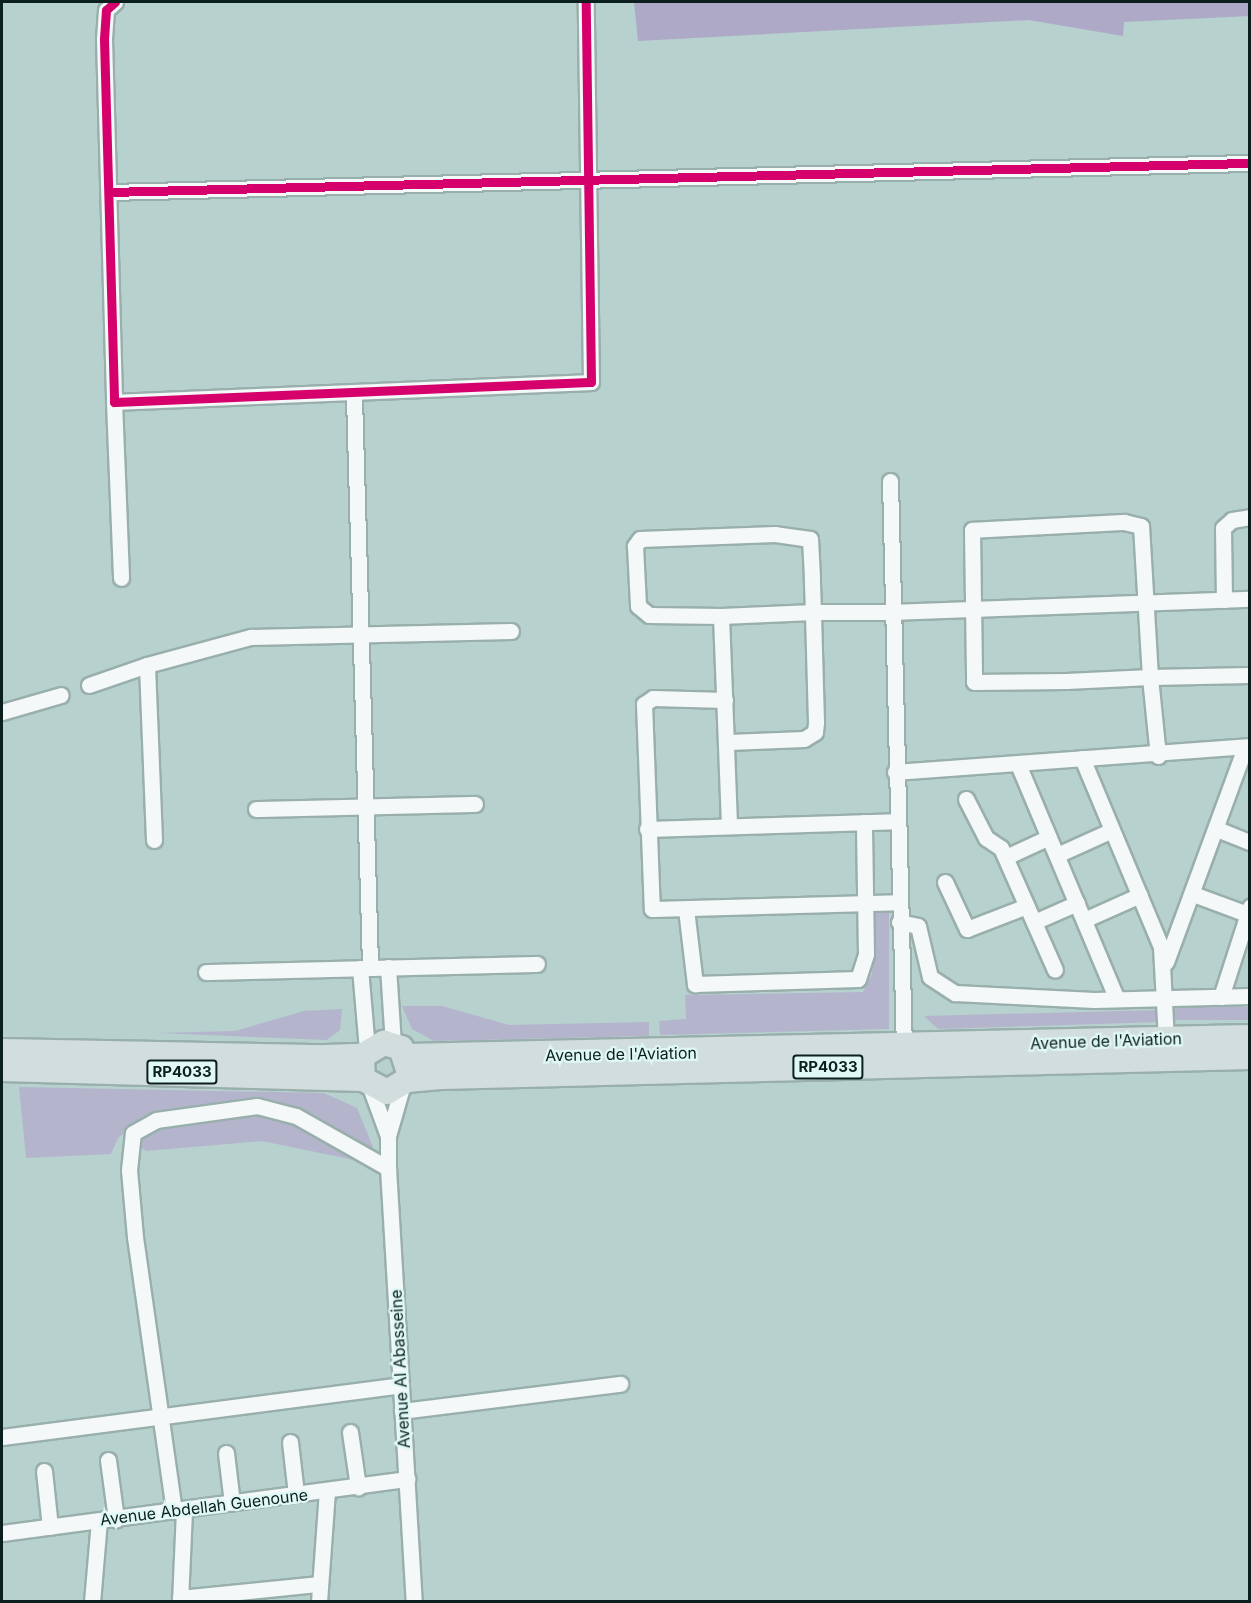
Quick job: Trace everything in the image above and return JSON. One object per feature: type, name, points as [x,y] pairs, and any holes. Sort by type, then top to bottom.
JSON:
[{"type":"main road","name":"Avenue de l'Aviation","points":[[2,1069],[366,1068],[1250,1037]]},
{"type":"main road","name":"Avenue de l'Aviation","points":[[2,1051],[366,1068],[387,1092],[402,1066]]},
{"type":"main road","name":"Avenue de l'Aviation","points":[[402,1066],[1250,1057]]},
{"type":"street","points":[[115,2],[104,23],[121,578]]},
{"type":"street","points":[[114,402],[354,396],[591,382],[586,2]]},
{"type":"street","points":[[109,192],[1250,163]]},
{"type":"street","name":"Avenue Al Abasseine","points":[[354,396],[362,636],[366,1068],[388,1136]]},
{"type":"street","points":[[890,481],[896,821],[904,1048]]},
{"type":"street","points":[[1224,600],[1223,528],[1232,520],[1250,517]]},
{"type":"street","points":[[1158,756],[1150,677],[1147,603],[1138,524],[1026,525],[970,533],[969,609],[974,682],[1150,677],[1250,675]]},
{"type":"street","points":[[728,742],[814,735],[813,612],[807,535],[637,541],[640,613],[722,616],[813,612],[891,612],[1250,599]]},
{"type":"street","points":[[722,616],[729,825]]},
{"type":"street","points":[[89,685],[147,665],[251,637],[511,631]]},
{"type":"street","points":[[147,665],[154,840]]},
{"type":"street","points":[[2,712],[61,695]]},
{"type":"street","points":[[725,700],[645,702],[651,907],[686,909],[898,902]]},
{"type":"street","points":[[895,772],[1082,758],[1158,756],[1247,747],[1166,962],[1166,1039]]},
{"type":"street","points":[[1082,758],[1140,894],[1166,962]]},
{"type":"street","points":[[1018,764],[1117,999]]},
{"type":"street","points":[[966,799],[986,838],[997,842],[1005,857],[1055,970]]},
{"type":"street","points":[[256,809],[475,804]]},
{"type":"street","points":[[647,829],[896,821]]},
{"type":"street","points":[[686,909],[693,982],[729,985],[858,979],[865,969],[864,822]]},
{"type":"street","points":[[1217,829],[1250,842]]},
{"type":"street","points":[[1057,855],[1112,830]]},
{"type":"street","points":[[1005,857],[1049,837]]},
{"type":"street","points":[[945,882],[967,929],[1027,906]]},
{"type":"street","points":[[1084,920],[1140,894]]},
{"type":"street","points":[[1193,894],[1248,910],[1221,997]]},
{"type":"street","points":[[1034,922],[1077,903]]},
{"type":"street","points":[[899,922],[918,926],[930,977],[946,992],[1117,999],[1250,996]]},
{"type":"street","points":[[206,972],[537,964]]},
{"type":"street","name":"Avenue Al Abasseine","points":[[388,967],[402,1066],[388,1136],[388,1168],[414,1602]]},
{"type":"street","points":[[319,1584],[180,1600],[179,1510],[130,1191],[133,1133],[164,1118],[257,1106],[296,1116],[388,1168]]},
{"type":"street","points":[[402,1411],[620,1384]]},
{"type":"street","points":[[2,1437],[400,1385]]},
{"type":"street","points":[[350,1432],[358,1487]]},
{"type":"street","points":[[290,1442],[296,1494]]},
{"type":"street","points":[[226,1453],[232,1503]]},
{"type":"street","points":[[108,1460],[116,1519]]},
{"type":"street","points":[[44,1471],[50,1527]]},
{"type":"street","name":"Avenue Abdellah Guenoune","points":[[2,1533],[406,1479]]},
{"type":"street","points":[[319,1602],[327,1491]]},
{"type":"street","points":[[92,1602],[99,1521]]},
{"type":"shaded area","points":[[634,2],[1249,2],[1250,16],[1124,22],[1123,36],[1029,20],[638,41]]},
{"type":"shaded area","points":[[871,910],[889,910],[889,1029],[660,1035],[659,1021],[686,1019],[685,995],[863,992],[872,974]]},
{"type":"shaded area","points":[[402,1006],[442,1006],[509,1025],[649,1022],[649,1036],[434,1041],[412,1029]]},
{"type":"shaded area","points":[[1173,1007],[1249,1007],[1249,1020],[1173,1020]]},
{"type":"shaded area","points":[[342,1009],[340,1030],[327,1040],[159,1033],[235,1031],[304,1011]]},
{"type":"shaded area","points":[[1160,1010],[1160,1022],[938,1029],[924,1016]]},
{"type":"shaded area","points":[[19,1087],[324,1093],[357,1108],[373,1147],[370,1151],[240,1101],[143,1116],[118,1138],[111,1154],[26,1158]]},
{"type":"shaded area","points":[[221,1113],[265,1113],[303,1126],[359,1161],[262,1141],[146,1151],[139,1145],[142,1137],[159,1128]]},
{"type":"cycle path","points":[[115,2],[106,10],[104,39],[114,402],[591,382],[586,2]]},
{"type":"cycle path","points":[[109,192],[1250,163]]}]
